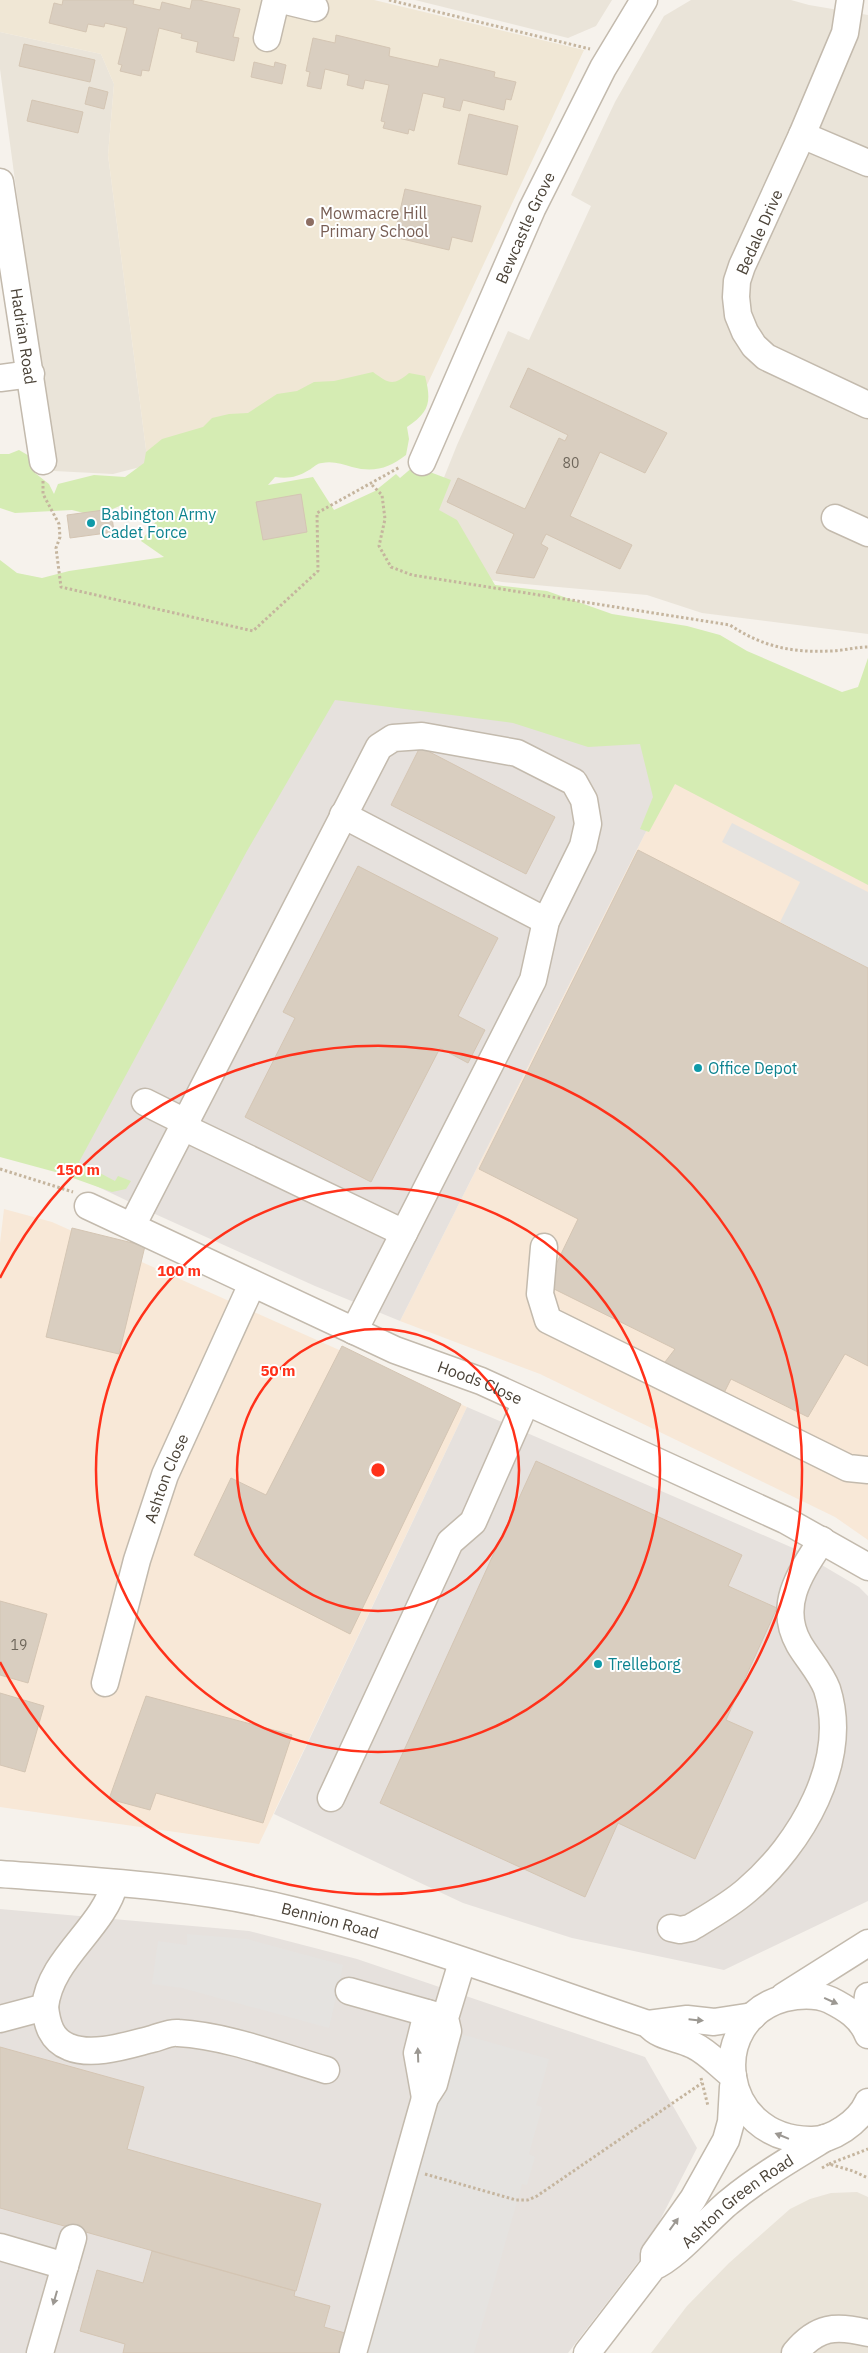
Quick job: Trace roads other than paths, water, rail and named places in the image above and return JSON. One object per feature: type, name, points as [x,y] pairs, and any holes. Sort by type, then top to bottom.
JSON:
[{"type":"street","points":[[267,38],[276,0]]},
{"type":"street","points":[[282,0],[315,8]]},
{"type":"street","name":"Bewcastle Grove","points":[[422,462],[532,209],[611,54],[644,0]]},
{"type":"street","name":"Bedale Drive","points":[[850,0],[846,33],[802,136],[742,266],[736,297],[738,315],[750,339],[766,356],[868,405]]},
{"type":"street","points":[[802,136],[868,163]]},
{"type":"street","name":"Hadrian Road","points":[[0,182],[43,461]]},
{"type":"street","points":[[0,378],[31,374]]},
{"type":"street","points":[[836,518],[868,533]]},
{"type":"street","points":[[132,1226],[379,747],[393,738],[422,736],[518,753],[574,782],[584,800],[588,824],[582,846],[546,921],[533,980],[354,1331]]},
{"type":"street","points":[[343,815],[546,921]]},
{"type":"street","points":[[145,1102],[184,1125],[404,1233]]},
{"type":"street","name":"Hoods Close","points":[[88,1206],[395,1350],[482,1381],[785,1520],[868,1567]]},
{"type":"street","points":[[544,1247],[540,1294],[548,1320],[848,1468],[868,1470]]},
{"type":"street","name":"Ashton Close","points":[[105,1683],[137,1560],[164,1476],[252,1284]]},
{"type":"street","points":[[331,1798],[450,1542],[473,1522],[526,1402]]},
{"type":"street","points":[[671,1928],[680,1930],[690,1928],[747,1890],[794,1837],[819,1792],[832,1742],[832,1717],[826,1688],[798,1642],[791,1625],[790,1606],[798,1577],[822,1540]]},
{"type":"street","name":"Bennion Road","points":[[0,1874],[115,1883],[235,1898],[293,1910],[462,1962],[648,2024],[687,2019],[714,2022],[764,2008],[799,1995],[824,1997],[846,2008],[866,2030]]},
{"type":"street","points":[[115,1883],[111,1900],[73,1950],[49,1987],[45,2007],[47,2024],[59,2042],[70,2048],[84,2051],[105,2049],[176,2032],[219,2038],[326,2070]]},
{"type":"street","points":[[764,2008],[814,1979],[868,1943]]},
{"type":"street","points":[[436,2015],[462,1962]]},
{"type":"street","points":[[348,1991],[436,2015],[448,2030],[434,2084],[425,2098],[353,2353]]},
{"type":"street","points":[[866,2030],[868,1996]]},
{"type":"street","points":[[0,2020],[45,2007]]},
{"type":"street","name":"Ashton Green Road","points":[[654,2267],[654,2254],[692,2199],[726,2140],[731,2122],[732,2056],[741,2032],[764,2008]]},
{"type":"street","name":"Bennion Road","points":[[648,2024],[656,2033],[692,2044],[706,2053],[733,2079]]},
{"type":"street","points":[[733,2079],[744,2108],[762,2126],[787,2138],[812,2140],[847,2129]]},
{"type":"street","name":"Ashton Green Road","points":[[587,2353],[654,2267],[666,2262],[706,2222],[732,2200],[847,2129],[866,2108],[868,2102]]},
{"type":"street","points":[[40,2353],[73,2238]]},
{"type":"street","points":[[0,2247],[65,2266]]},
{"type":"street","points":[[795,2353],[806,2340],[819,2332],[833,2328],[868,2333]]},
{"type":"place","name":"Mowmacre Hill Primary School","points":[[310,222]]},
{"type":"place","name":"Babington Army Cadet Force","points":[[91,523]]},
{"type":"place","name":"Office Depot","points":[[698,1068]]},
{"type":"place","name":"Trelleborg","points":[[598,1664]]}]
